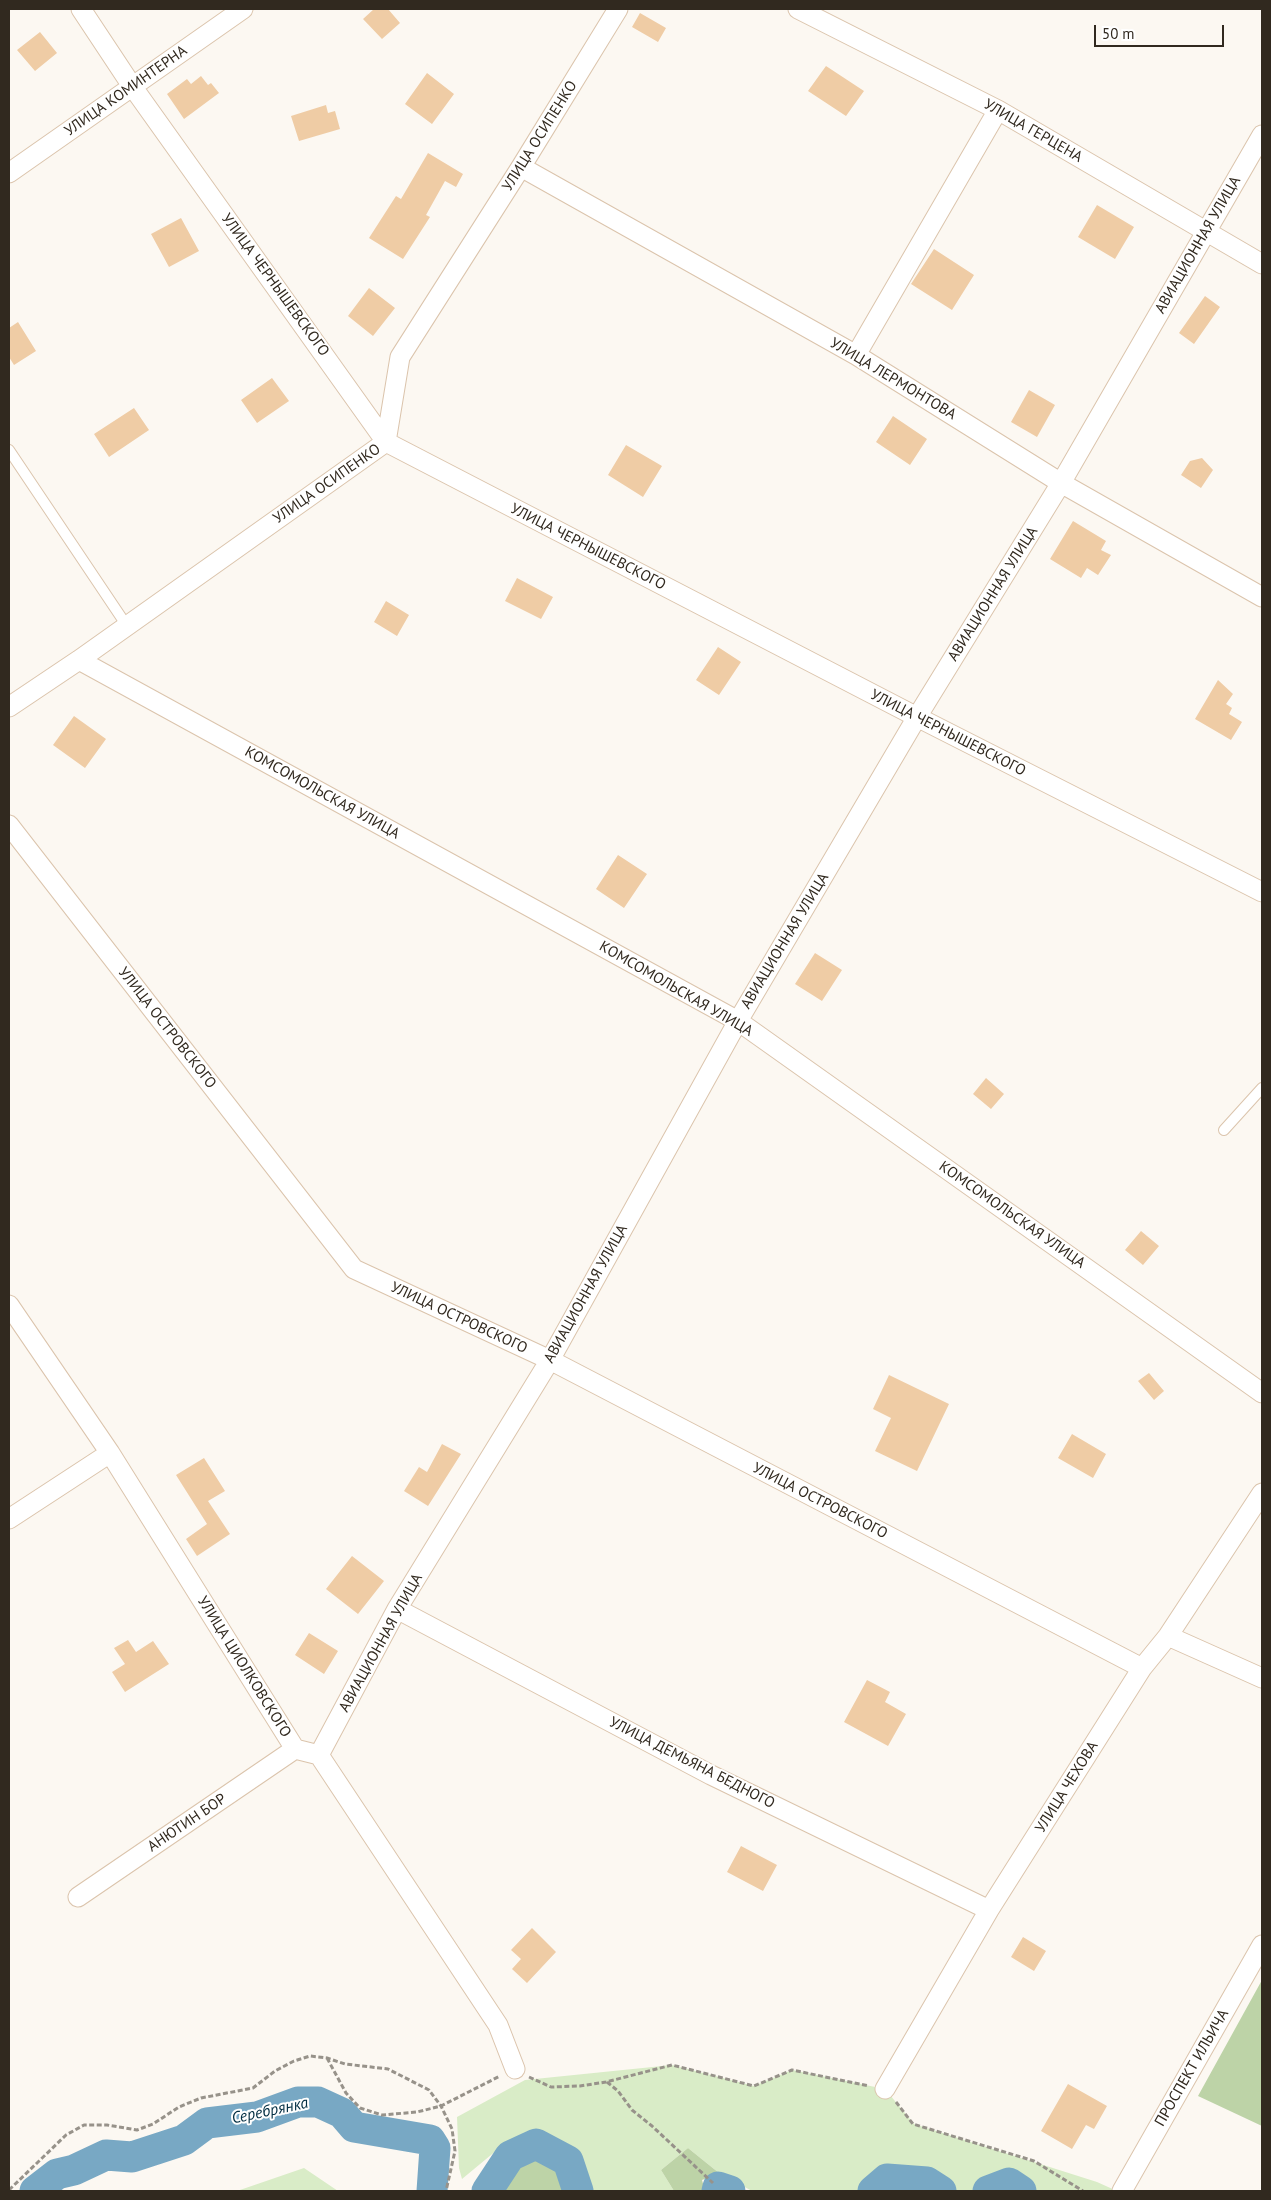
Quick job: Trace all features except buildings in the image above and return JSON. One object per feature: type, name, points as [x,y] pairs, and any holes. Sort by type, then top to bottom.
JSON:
[{"type":"street","name":"УЛИЦА ЧЕРНЫШЕВСКОГО","points":[[81,9],[132,86],[386,442],[917,717],[1262,892]]},
{"type":"street","name":"УЛИЦА КОМИНТЕРНА","points":[[9,173],[243,9]]},
{"type":"street","name":"УЛИЦА ОСИПЕНКО","points":[[9,708],[386,442],[400,357],[521,167],[618,9]]},
{"type":"street","name":"УЛИЦА ГЕРЦЕНА","points":[[798,9],[998,110],[1262,264]]},
{"type":"street","points":[[856,355],[998,110]]},
{"type":"street","name":"АВИАЦИОННАЯ УЛИЦА","points":[[319,1755],[398,1609],[550,1360],[738,1021],[917,717],[1061,483],[1262,134]]},
{"type":"street","name":"УЛИЦА ЛЕРМОНТОВА","points":[[521,167],[856,355],[1061,483],[1262,597]]},
{"type":"street","name":"КОМСОМОЛЬСКАЯ УЛИЦА","points":[[79,660],[738,1021],[1262,1393]]},
{"type":"street","name":"УЛИЦА ОСТРОВСКОГО","points":[[9,825],[354,1269],[550,1360],[1142,1668]]},
{"type":"street","name":"УЛИЦА ЦИОЛКОВСКОГО","points":[[9,1305],[110,1453],[295,1749],[319,1755]]},
{"type":"street","points":[[9,1519],[110,1453]]},
{"type":"street","name":"УЛИЦА ЧЕХОВА","points":[[885,2089],[989,1910],[1142,1668],[1168,1636],[1262,1492]]},
{"type":"street","name":"УЛИЦА ДЕМЬЯНА БЕДНОГО","points":[[398,1609],[711,1775],[989,1910]]},
{"type":"street","points":[[1168,1636],[1262,1678]]},
{"type":"street","name":"АНЮТИН БОР","points":[[78,1897],[295,1749]]},
{"type":"street","points":[[319,1755],[498,2025],[515,2069]]},
{"type":"street","name":"ПРОСПЕКТ ИЛЬИЧА","points":[[1122,2191],[1262,1945]]},
{"type":"lane","points":[[9,450],[127,626]]},
{"type":"lane","points":[[1224,1130],[1262,1088]]},
{"type":"path","points":[[9,2190],[66,2135],[84,2124],[107,2125],[137,2130],[153,2124],[179,2107],[202,2098],[254,2088],[275,2071],[294,2061],[310,2056],[327,2058],[345,2064],[388,2069],[429,2090],[441,2106],[452,2129],[455,2151],[446,2191]]},
{"type":"path","points":[[327,2058],[346,2093],[360,2108],[382,2115],[417,2112],[441,2106],[515,2069],[551,2087],[580,2086],[606,2082],[672,2065],[754,2086],[792,2070],[885,2089],[914,2124],[1034,2161],[1083,2191]]},
{"type":"path","points":[[606,2082],[618,2091],[632,2110],[652,2126],[713,2183]]},
{"type":"green space","points":[[1262,1980],[1262,2126],[1198,2096]]},
{"type":"green space","points":[[672,2065],[754,2086],[792,2070],[885,2089],[914,2124],[1097,2182],[1117,2191],[1033,2191],[1010,2176],[984,2185],[979,2191],[951,2191],[948,2186],[929,2175],[883,2171],[862,2191],[752,2191],[719,2173],[688,2148],[661,2170],[674,2191],[584,2191],[570,2155],[538,2133],[503,2145],[462,2179],[459,2168],[457,2117],[525,2080]]},
{"type":"green space","points":[[688,2148],[719,2173],[702,2180],[705,2191],[674,2191],[661,2170]]},
{"type":"green space","points":[[534,2156],[559,2164],[568,2191],[495,2191],[515,2163]]},
{"type":"green space","points":[[304,2168],[338,2191],[237,2191]]},
{"type":"waterway","name":"Серебрянка","points":[[35,2191],[57,2174],[74,2170],[106,2155],[132,2157],[184,2140],[207,2123],[257,2117],[298,2102],[318,2102],[342,2113],[354,2127],[430,2140],[435,2148],[432,2191]]},
{"type":"waterway","name":"Серебрянка","points":[[487,2191],[510,2156],[536,2144],[568,2161],[578,2191]]},
{"type":"waterway","name":"Серебрянка","points":[[873,2191],[887,2179],[927,2182],[941,2191]]},
{"type":"waterway","name":"Серебрянка","points":[[988,2191],[1009,2183],[1021,2191]]},
{"type":"waterway","name":"Серебрянка","points":[[717,2191],[718,2187],[730,2191]]}]
